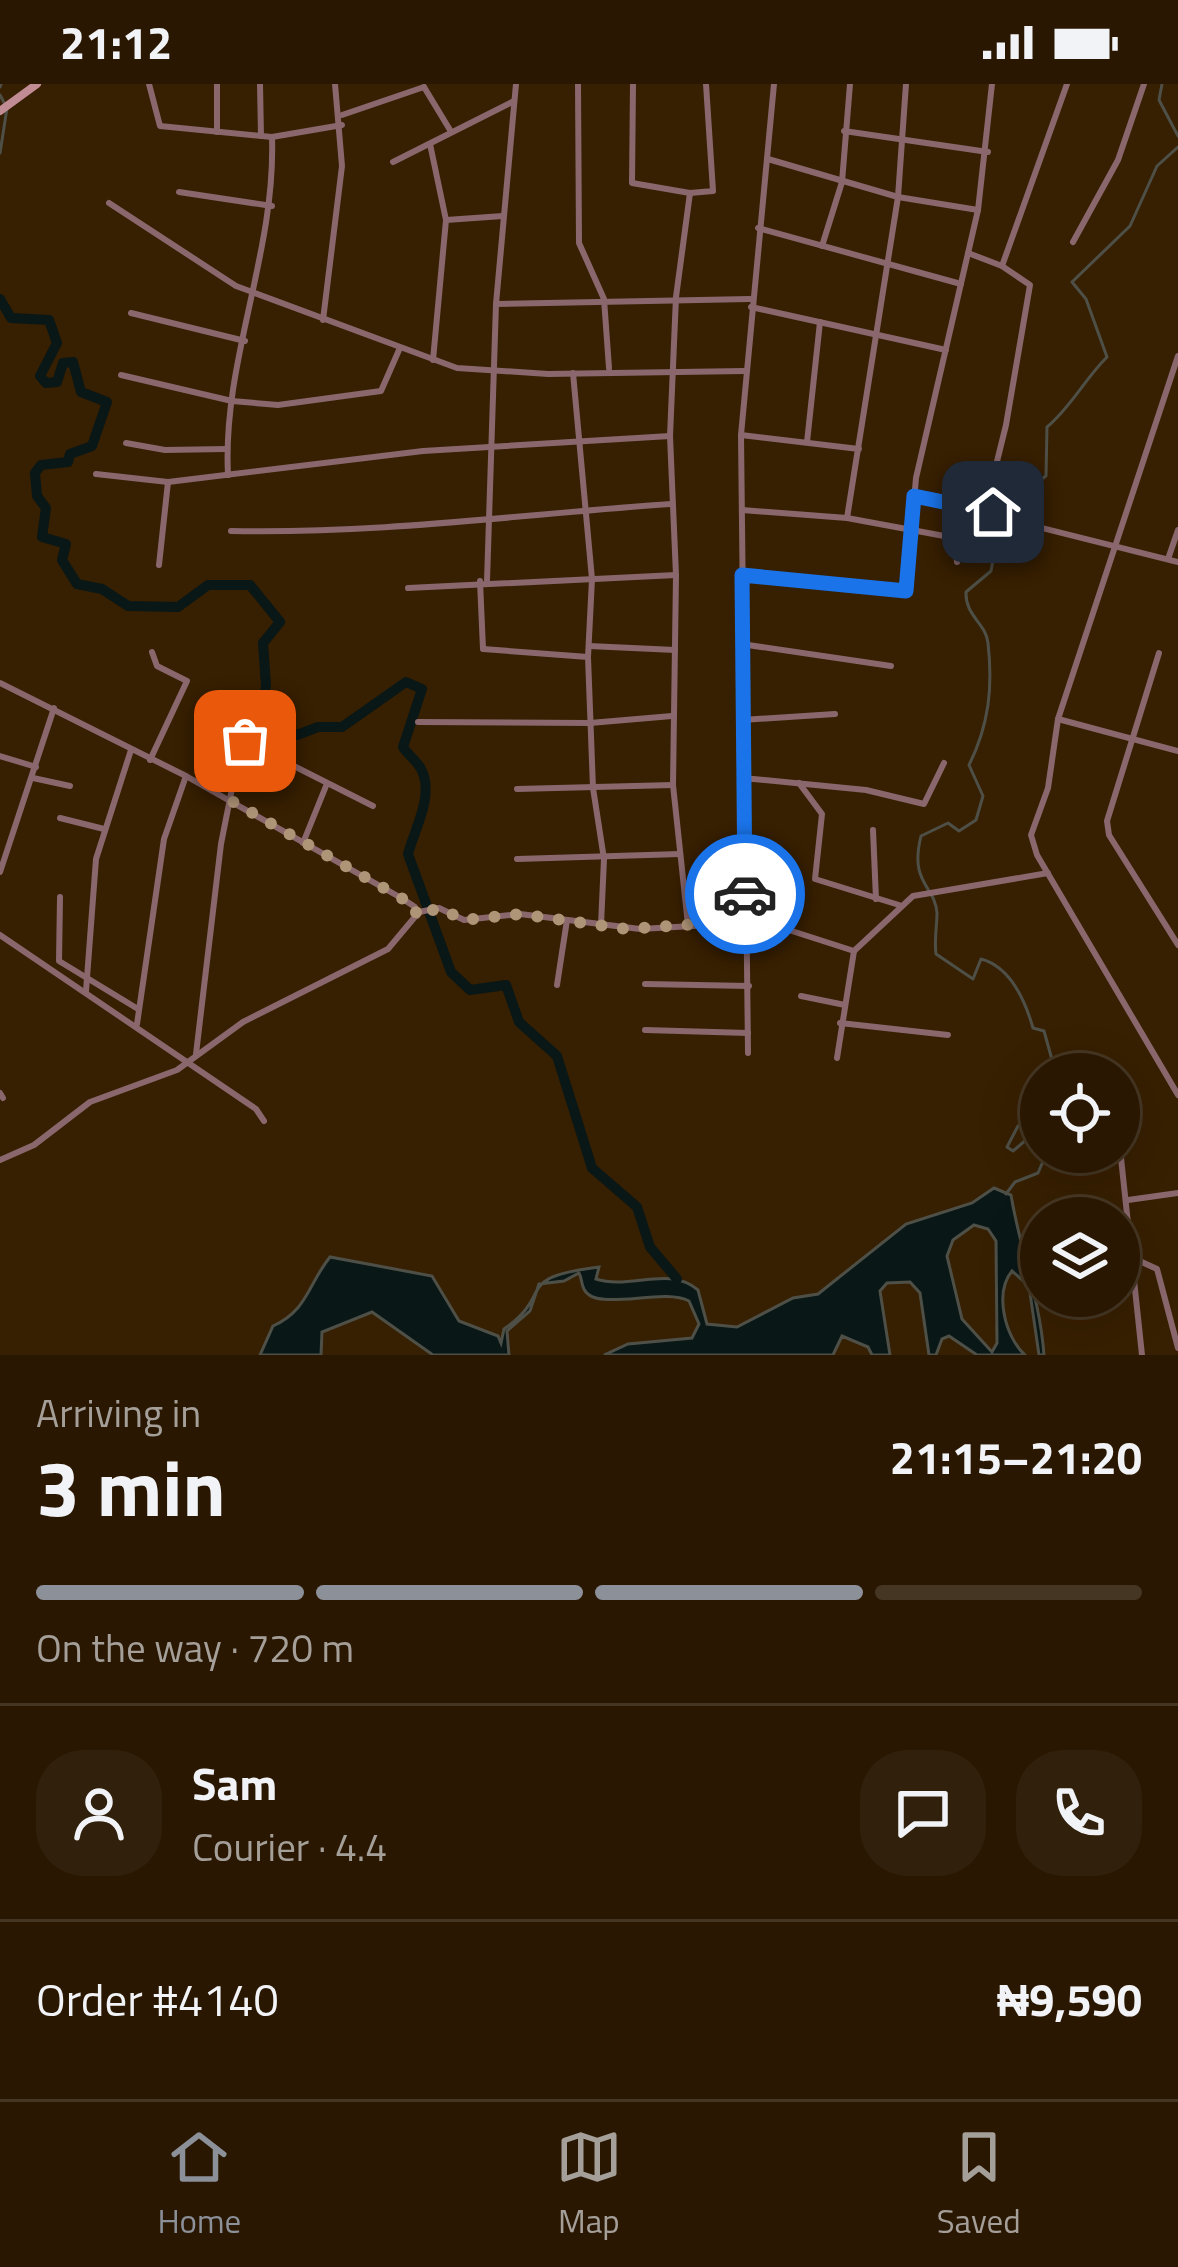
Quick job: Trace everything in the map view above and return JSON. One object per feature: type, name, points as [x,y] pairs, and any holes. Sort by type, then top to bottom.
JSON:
[{"type":"street","points":[[2,110],[37,84]]},
{"type":"street","points":[[149,84],[158,126],[272,137],[341,120],[424,86],[450,130]]},
{"type":"street","points":[[217,84],[217,132]]},
{"type":"street","points":[[260,84],[261,136]]},
{"type":"street","points":[[323,320],[342,166],[335,84]]},
{"type":"street","points":[[516,84],[496,304],[482,649],[588,657]]},
{"type":"street","points":[[578,84],[579,243],[604,299],[609,369]]},
{"type":"street","points":[[633,84],[632,183],[690,193],[712,191],[706,84]]},
{"type":"street","points":[[748,1053],[741,435],[774,84]]},
{"type":"street","points":[[822,246],[842,182],[850,84]]},
{"type":"street","points":[[847,518],[898,197],[906,84]]},
{"type":"street","points":[[742,575],[906,591],[908,530],[978,210],[992,84]]},
{"type":"street","points":[[1002,266],[1067,84]]},
{"type":"street","points":[[1073,242],[1118,160],[1144,84]]},
{"type":"street","points":[[393,162],[514,100]]},
{"type":"street","points":[[844,131],[988,152]]},
{"type":"street","points":[[228,475],[232,401],[272,206],[272,137]]},
{"type":"street","points":[[430,144],[446,220],[433,361]]},
{"type":"street","points":[[768,159],[898,197],[978,210]]},
{"type":"street","points":[[179,192],[272,206]]},
{"type":"street","points":[[688,925],[673,785],[676,575],[670,436],[676,297],[690,193]]},
{"type":"street","points":[[110,202],[213,273],[255,294],[433,361],[493,372],[744,371]]},
{"type":"street","points":[[446,220],[502,216]]},
{"type":"street","points":[[758,228],[961,284]]},
{"type":"street","points":[[968,253],[1024,278],[1030,295],[989,511]]},
{"type":"street","points":[[496,304],[676,297],[751,303],[874,337],[946,350]]},
{"type":"street","points":[[130,313],[244,341]]},
{"type":"street","points":[[807,442],[820,322]]},
{"type":"street","points":[[122,375],[232,401],[278,405],[381,391],[399,350]]},
{"type":"street","points":[[1178,356],[1058,719],[1048,788],[1031,835],[1048,873],[1178,1095]]},
{"type":"street","points":[[573,373],[592,579],[588,657],[593,788],[604,859],[601,925]]},
{"type":"street","points":[[741,435],[859,449]]},
{"type":"street","points":[[96,474],[168,482],[491,446],[670,436]]},
{"type":"street","points":[[126,443],[165,450],[226,449]]},
{"type":"street","points":[[160,565],[168,482]]},
{"type":"street","points":[[914,496],[1010,516],[1178,562]]},
{"type":"street","points":[[231,531],[442,526],[671,504]]},
{"type":"street","points":[[742,510],[847,518],[955,538],[957,562]]},
{"type":"street","points":[[1168,559],[1178,530]]},
{"type":"street","points":[[408,588],[676,575]]},
{"type":"street","points":[[740,644],[891,666]]},
{"type":"street","points":[[588,646],[675,650]]},
{"type":"street","points":[[150,760],[187,681],[157,666],[152,652]]},
{"type":"street","points":[[1159,653],[1107,821],[1109,835],[1178,944]]},
{"type":"street","points":[[0,683],[230,800],[416,907],[418,914]]},
{"type":"street","points":[[0,872],[54,708]]},
{"type":"street","points":[[196,1054],[194,1033],[247,713]]},
{"type":"street","points":[[742,720],[835,714]]},
{"type":"street","points":[[418,722],[590,723],[672,716]]},
{"type":"street","points":[[1058,719],[1178,751]]},
{"type":"street","points":[[86,991],[95,868],[131,750]]},
{"type":"street","points":[[0,756],[36,767]]},
{"type":"street","points":[[286,762],[373,806]]},
{"type":"street","points":[[743,778],[866,790],[924,805],[931,800],[944,763]]},
{"type":"street","points":[[137,1024],[164,839],[186,776]]},
{"type":"street","points":[[33,778],[70,786]]},
{"type":"street","points":[[799,783],[822,814],[815,879],[899,905]]},
{"type":"street","points":[[517,789],[673,785]]},
{"type":"street","points":[[303,843],[326,786]]},
{"type":"street","points":[[60,818],[104,830]]},
{"type":"street","points":[[873,830],[876,898]]},
{"type":"street","points":[[517,859],[680,854]]},
{"type":"street","points":[[837,1058],[854,951],[899,905],[913,896],[1048,873]]},
{"type":"street","points":[[60,897],[58,961],[140,1009]]},
{"type":"street","points":[[0,1160],[34,1145],[90,1102],[155,1082],[243,1022],[388,950],[418,914],[439,908],[464,920],[520,914],[601,925],[764,922],[854,951]]},
{"type":"street","points":[[557,985],[567,920]]},
{"type":"street","points":[[0,935],[137,1024],[256,1109],[264,1121]]},
{"type":"street","points":[[645,984],[749,986]]},
{"type":"street","points":[[801,996],[845,1005]]},
{"type":"street","points":[[840,1023],[948,1035]]},
{"type":"street","points":[[645,1030],[748,1033]]},
{"type":"street","points":[[1140,1199],[1178,1193]]},
{"type":"street","points":[[1140,1261],[1157,1269],[1178,1348]]},
{"type":"street","points":[[1138,1317],[1142,1355]]},
{"type":"shaded area","points":[[994,1188],[1011,1195],[1020,1235],[1020,1278],[1012,1271],[1003,1302],[1012,1337],[1025,1355],[977,1355],[949,1336],[942,1339],[936,1355],[929,1355],[920,1293],[910,1282],[887,1283],[880,1291],[890,1355],[872,1355],[868,1347],[842,1336],[833,1355],[604,1355],[628,1344],[692,1338],[699,1324],[689,1301],[677,1297],[601,1299],[584,1289],[579,1273],[543,1284],[554,1276],[599,1267],[596,1279],[609,1282],[675,1279],[698,1290],[707,1324],[737,1327],[793,1298],[818,1294],[906,1224],[972,1203]],"holes":[[[974,1225],[988,1229],[996,1241],[997,1343],[992,1352],[962,1319],[947,1256],[953,1240]]]},
{"type":"shaded area","points":[[330,1257],[432,1276],[459,1321],[498,1336],[501,1343],[504,1329],[537,1291],[530,1311],[507,1331],[509,1355],[433,1355],[372,1312],[322,1332],[321,1355],[260,1355],[273,1326],[301,1304]]},
{"type":"shaded area","points":[[1033,1317],[1038,1317],[1044,1355],[1039,1355]]},
{"type":"waterway","points":[[1162,84],[1159,100],[1178,136]]},
{"type":"waterway","points":[[0,95],[7,108],[0,153]]},
{"type":"waterway","points":[[1050,1053],[1044,1031],[1033,1028],[1021,996],[1001,969],[981,959],[973,979],[936,954],[937,913],[920,874],[918,852],[921,836],[948,823],[959,831],[976,820],[983,796],[969,765],[985,720],[989,659],[986,636],[966,592],[991,571],[1003,507],[1046,476],[1047,427],[1107,357],[1086,299],[1072,282],[1130,226],[1157,166],[1178,147]]},
{"type":"waterway","points":[[0,299],[11,318],[49,320],[57,343],[40,376],[46,383],[57,382],[63,363],[73,362],[81,392],[107,402],[92,446],[70,454],[68,462],[41,465],[35,473],[37,496],[46,508],[42,537],[66,544],[62,560],[77,584],[102,589],[128,606],[178,607],[208,585],[250,585],[280,622],[263,643],[266,686],[261,715],[297,735],[318,727],[342,727],[406,682],[422,689],[403,747],[421,769],[426,790],[408,854],[451,972],[470,990],[506,985],[519,1022],[557,1056],[592,1168],[637,1207],[650,1247],[677,1279]]},
{"type":"waterway","points":[[1020,1124],[1007,1147],[1013,1151],[1020,1145]]},
{"type":"waterway","points":[[1006,1194],[1015,1182],[1038,1173]]},
{"type":"way so far","points":[[245,741],[230,800],[416,907],[416,916],[439,908],[464,920],[520,914],[651,929],[745,921],[745,894]]},
{"type":"route","points":[[745,894],[742,575],[906,591],[914,496],[993,512]]}]
